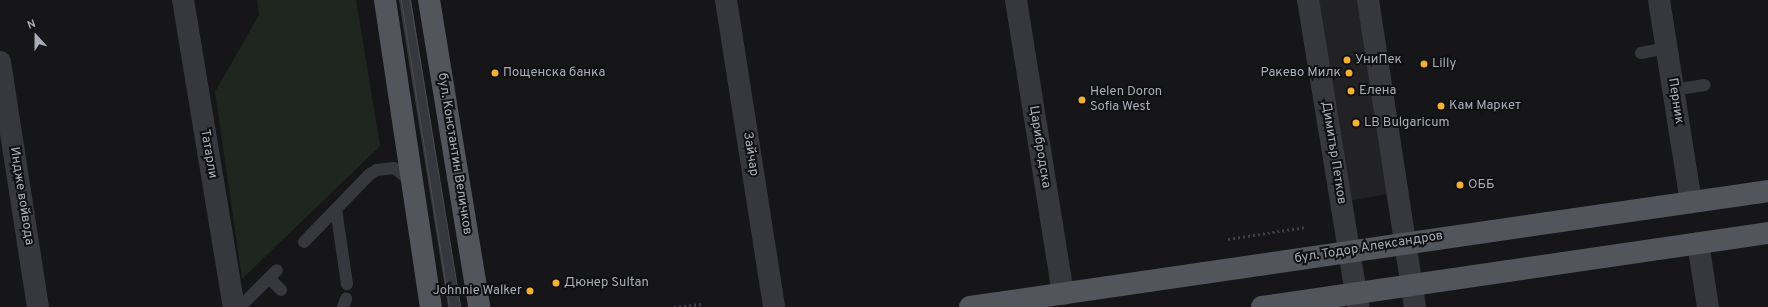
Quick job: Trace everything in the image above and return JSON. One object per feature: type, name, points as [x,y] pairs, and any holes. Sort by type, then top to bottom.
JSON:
[{"type":"main road","points":[[385,0],[431,307]]},
{"type":"main road","name":"бул. Константин Величков","points":[[429,0],[479,307]]},
{"type":"main road","name":"бул. Тодор Александров","points":[[970,307],[1768,191]]},
{"type":"main road","points":[[1262,307],[1357,300],[1412,284],[1768,232]]},
{"type":"street","name":"Татарли","points":[[183,0],[234,307]]},
{"type":"street","name":"Зайчар","points":[[726,0],[774,307]]},
{"type":"street","name":"Царибродска","points":[[1016,0],[1062,294]]},
{"type":"street","name":"Димитър Петков","points":[[1308,0],[1357,300]]},
{"type":"street","points":[[1368,0],[1416,307]]},
{"type":"street","name":"Перник","points":[[1659,0],[1691,202]]},
{"type":"street","name":"Индже войвода","points":[[0,62],[6,142],[38,307]]},
{"type":"street","points":[[1698,242],[1708,307]]},
{"type":"lane","name":"бул. Константин Величков","points":[[405,0],[454,307]]},
{"type":"lane","points":[[1641,53],[1667,48]]},
{"type":"lane","points":[[1673,90],[1705,85]]},
{"type":"lane","points":[[304,242],[370,174],[377,170],[394,168],[408,177],[413,184]]},
{"type":"lane","points":[[336,209],[347,284]]},
{"type":"lane","points":[[240,307],[273,274],[281,290]]},
{"type":"path","points":[[1228,238],[1306,227]]},
{"type":"path","points":[[674,307],[702,304]]},
{"type":"shaded area","points":[[257,0],[356,0],[380,146],[242,279],[215,92],[259,15]]},
{"type":"shaded area","points":[[1316,0],[1362,0],[1394,193],[1348,201]]},
{"type":"tram line","points":[[401,0],[449,307]]},
{"type":"tram line","points":[[410,0],[460,307]]},
{"type":"place","name":"УниПек","points":[[1347,60]]},
{"type":"place","name":"Lilly","points":[[1424,64]]},
{"type":"place","name":"Пощенска банка","points":[[495,73]]},
{"type":"place","name":"Ракево Милк","points":[[1349,73]]},
{"type":"place","name":"Елена","points":[[1351,91]]},
{"type":"place","name":"Helen Doron Sofia West","points":[[1082,100]]},
{"type":"place","name":"Кам Маркет","points":[[1441,106]]},
{"type":"place","name":"LB Bulgaricum","points":[[1356,123]]},
{"type":"place","name":"ОББ","points":[[1460,185]]},
{"type":"place","name":"Дюнер Sultan","points":[[556,283]]},
{"type":"place","name":"Johnnie Walker","points":[[530,291]]}]
